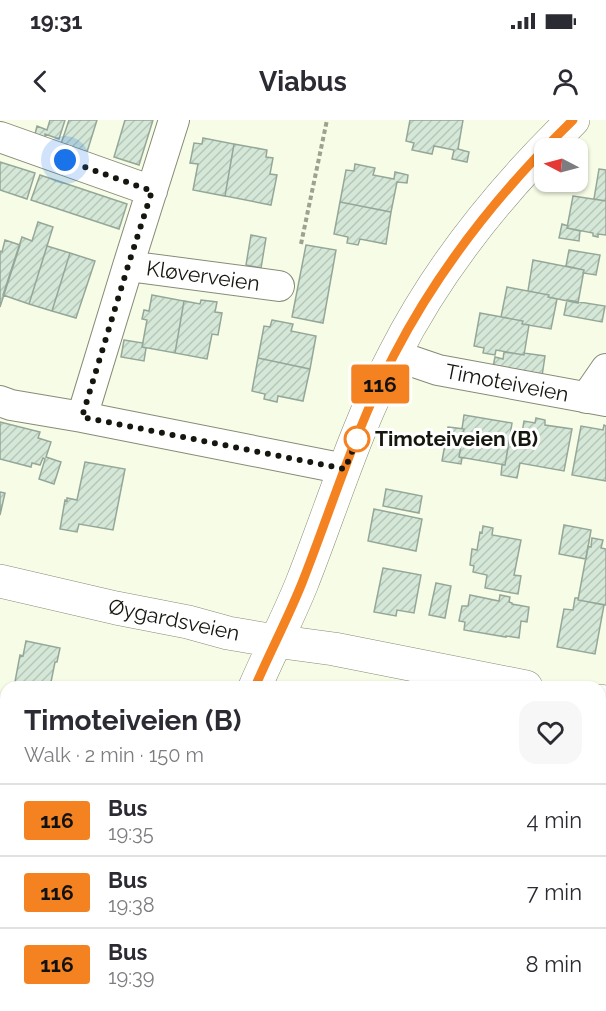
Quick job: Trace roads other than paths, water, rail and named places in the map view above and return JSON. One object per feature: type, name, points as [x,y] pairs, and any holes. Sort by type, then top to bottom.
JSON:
[{"type":"street","name":"Kløverveien","points":[[82,417],[174,120]]},
{"type":"street","points":[[258,681],[300,586],[369,410],[394,355],[419,310],[477,224],[545,147],[573,120]]},
{"type":"street","points":[[0,137],[152,191]]},
{"type":"street","name":"Kløverveien","points":[[128,266],[279,286]]},
{"type":"street","name":"Timoteiveien","points":[[394,355],[438,370],[596,400],[606,369]]},
{"type":"street","points":[[0,401],[345,469]]},
{"type":"street","name":"Øygardsveien","points":[[0,581],[188,622],[228,633],[334,649],[496,681]]},
{"type":"place","name":"Timoteiveien (B)","points":[[357,439]]}]
